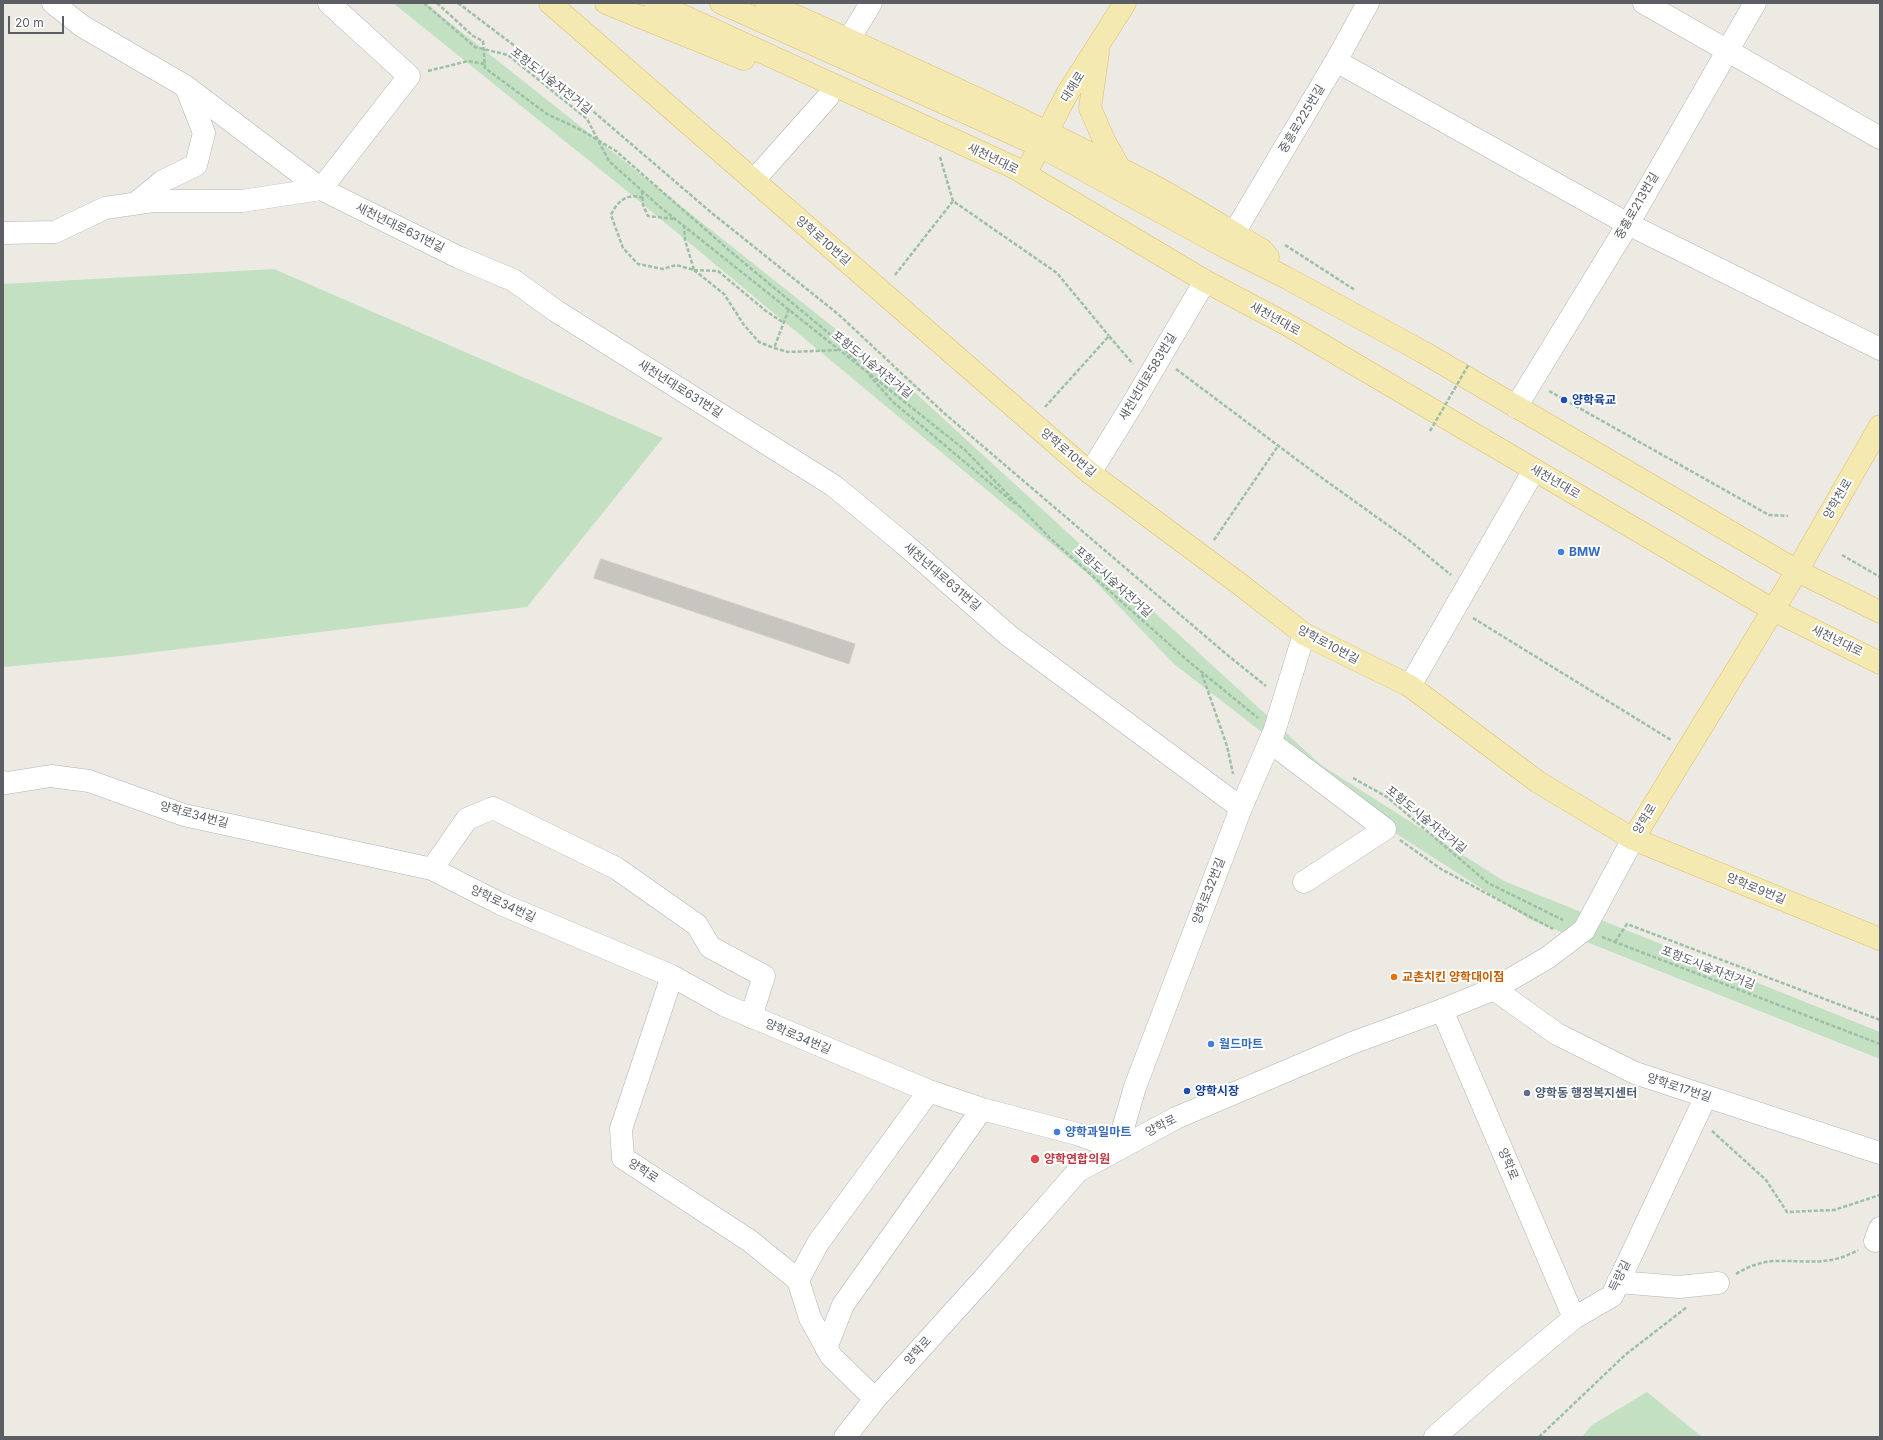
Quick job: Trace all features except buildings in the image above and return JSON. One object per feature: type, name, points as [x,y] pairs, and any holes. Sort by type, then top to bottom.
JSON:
[{"type":"main road","name":"양학로10번길","points":[[550,3],[1090,473],[1304,634],[1410,686],[1538,782],[1633,839]]},
{"type":"main road","points":[[606,3],[757,64],[985,169],[1020,171]]},
{"type":"main road","name":"새천년대로","points":[[655,3],[1020,171],[1205,281],[1288,325],[1773,610],[1880,663]]},
{"type":"main road","points":[[721,3],[1044,139],[1120,169],[1153,186],[1262,250],[1285,277]]},
{"type":"main road","points":[[766,3],[992,105],[1044,139],[1218,243],[1285,277],[1422,352],[1796,572],[1880,612]]},
{"type":"main road","name":"대해로","points":[[1020,171],[1044,139],[1068,94],[1125,3]]},
{"type":"main road","points":[[1099,46],[1090,108],[1104,140],[1120,169]]},
{"type":"main road","name":"양학천로","points":[[1796,572],[1880,426]]},
{"type":"main road","name":"양학로","points":[[1633,839],[1796,572]]},
{"type":"main road","name":"양학로9번길","points":[[1633,839],[1880,938]]},
{"type":"street","name":"새천년대로631번길","points":[[53,3],[82,26],[185,86],[321,189],[458,257],[513,280],[556,311],[834,486],[903,543],[1008,635],[1241,808]]},
{"type":"street","points":[[74,3],[82,26]]},
{"type":"street","points":[[3,233],[55,232],[105,208],[136,203],[153,201],[242,201],[321,189],[409,76],[328,3]]},
{"type":"street","points":[[848,41],[871,3]]},
{"type":"street","name":"중흥로225번길","points":[[1234,233],[1336,61],[1368,3]]},
{"type":"street","points":[[1644,3],[1727,52],[1880,138]]},
{"type":"street","name":"중흥로213번길","points":[[1516,406],[1628,224],[1755,3]]},
{"type":"street","points":[[1336,61],[1628,224],[1880,349]]},
{"type":"street","points":[[136,203],[163,181],[196,165],[204,133],[185,86]]},
{"type":"street","points":[[754,180],[828,97]]},
{"type":"street","name":"새천년대로583번길","points":[[1090,473],[1205,281]]},
{"type":"street","points":[[1410,686],[1534,470]]},
{"type":"street","name":"양학로32번길","points":[[1117,1149],[1135,1087],[1241,808],[1272,737],[1304,634]]},
{"type":"street","points":[[1272,737],[1384,829],[1304,882]]},
{"type":"street","name":"양학로34번길","points":[[3,782],[7,783],[51,776],[89,781],[184,815],[432,869],[501,904],[672,976],[724,1005],[929,1091],[982,1109],[1077,1134],[1117,1149]]},
{"type":"street","points":[[432,869],[467,819],[493,808],[616,868],[698,925],[710,946],[764,976],[751,1017]]},
{"type":"street","name":"양학로","points":[[846,1437],[875,1399],[988,1275],[1078,1171],[1190,1111],[1352,1043],[1494,989],[1547,958],[1577,935],[1633,839]]},
{"type":"street","name":"양학로","points":[[672,976],[621,1129],[623,1158],[750,1241],[798,1280]]},
{"type":"street","name":"양학로17번길","points":[[1494,989],[1557,1034],[1635,1073],[1880,1154]]},
{"type":"street","name":"양학로","points":[[1442,1010],[1574,1318]]},
{"type":"street","points":[[875,1399],[831,1356],[810,1318],[798,1280],[818,1243],[929,1091]]},
{"type":"street","name":"득량길","points":[[1435,1437],[1503,1377],[1574,1318],[1612,1296],[1706,1096]]},
{"type":"street","points":[[826,1348],[843,1305],[982,1109]]},
{"type":"street","points":[[1618,1282],[1679,1287],[1718,1283]]},
{"type":"path","name":"포항도시숲자전거길","points":[[424,3],[475,47],[508,55],[587,119],[609,161],[642,191],[965,450],[1050,538],[1202,672],[1272,737]]},
{"type":"path","points":[[437,3],[473,36],[483,41],[485,68],[547,114],[616,151],[731,252],[832,336],[893,402],[1026,513]]},
{"type":"path","points":[[458,3],[532,59],[712,214],[838,314],[944,413],[1225,653],[1284,700]]},
{"type":"path","points":[[409,76],[468,61],[485,64]]},
{"type":"path","points":[[937,147],[953,201],[1057,273],[1147,380]]},
{"type":"path","points":[[642,191],[643,205],[648,216],[677,220]]},
{"type":"path","points":[[643,198],[636,195],[627,197],[616,205],[611,215],[622,248],[638,264],[663,269],[676,265],[694,270],[718,271],[784,324]]},
{"type":"path","points":[[882,292],[953,201]]},
{"type":"path","points":[[684,225],[685,240],[694,270],[724,294],[744,324],[759,342],[788,352],[840,350]]},
{"type":"path","points":[[774,348],[789,309]]},
{"type":"path","points":[[1032,422],[1109,336]]},
{"type":"path","points":[[1160,357],[1278,446],[1410,541],[1466,588]]},
{"type":"path","points":[[1430,431],[1469,364]]},
{"type":"path","points":[[1203,557],[1278,446]]},
{"type":"path","points":[[1842,555],[1880,577]]},
{"type":"path","points":[[1455,607],[1687,749]]},
{"type":"path","points":[[1202,672],[1227,746],[1234,777]]},
{"type":"path","name":"포항도시숲자전거길","points":[[1348,774],[1387,797],[1488,883],[1577,935],[1615,942],[1880,1044]]},
{"type":"path","points":[[1384,829],[1441,869],[1539,920],[1577,935]]},
{"type":"path","points":[[1615,942],[1627,924],[1880,1020]]},
{"type":"path","points":[[1696,1117],[1766,1180],[1786,1212],[1834,1210],[1880,1195]]},
{"type":"path","points":[[1718,1283],[1750,1266],[1772,1261],[1808,1263],[1843,1259],[1878,1234]]},
{"type":"path","points":[[1539,1437],[1624,1355],[1693,1302]]},
{"type":"green space","points":[[393,3],[425,3],[910,388],[1321,765],[1504,881],[1880,1032],[1880,1059],[1529,919],[1378,822],[1174,664],[1088,574],[622,187]]},
{"type":"green space","points":[[274,269],[663,438],[527,607],[122,656],[3,667],[3,284]]},
{"type":"green space","points":[[1647,1392],[1702,1437],[1582,1437],[1592,1425]]},
{"type":"place","name":"양학육교","points":[[1564,400]]},
{"type":"place","name":"BMW","points":[[1561,552]]},
{"type":"place","name":"교촌치킨 양학대이점","points":[[1394,977]]},
{"type":"place","name":"월드마트","points":[[1211,1044]]},
{"type":"place","name":"양학시장","points":[[1187,1091]]},
{"type":"place","name":"양학동 행정복지센터","points":[[1527,1093]]},
{"type":"place","name":"양학과일마트","points":[[1057,1132]]},
{"type":"place","name":"양학연합의원","points":[[1035,1159]]}]
